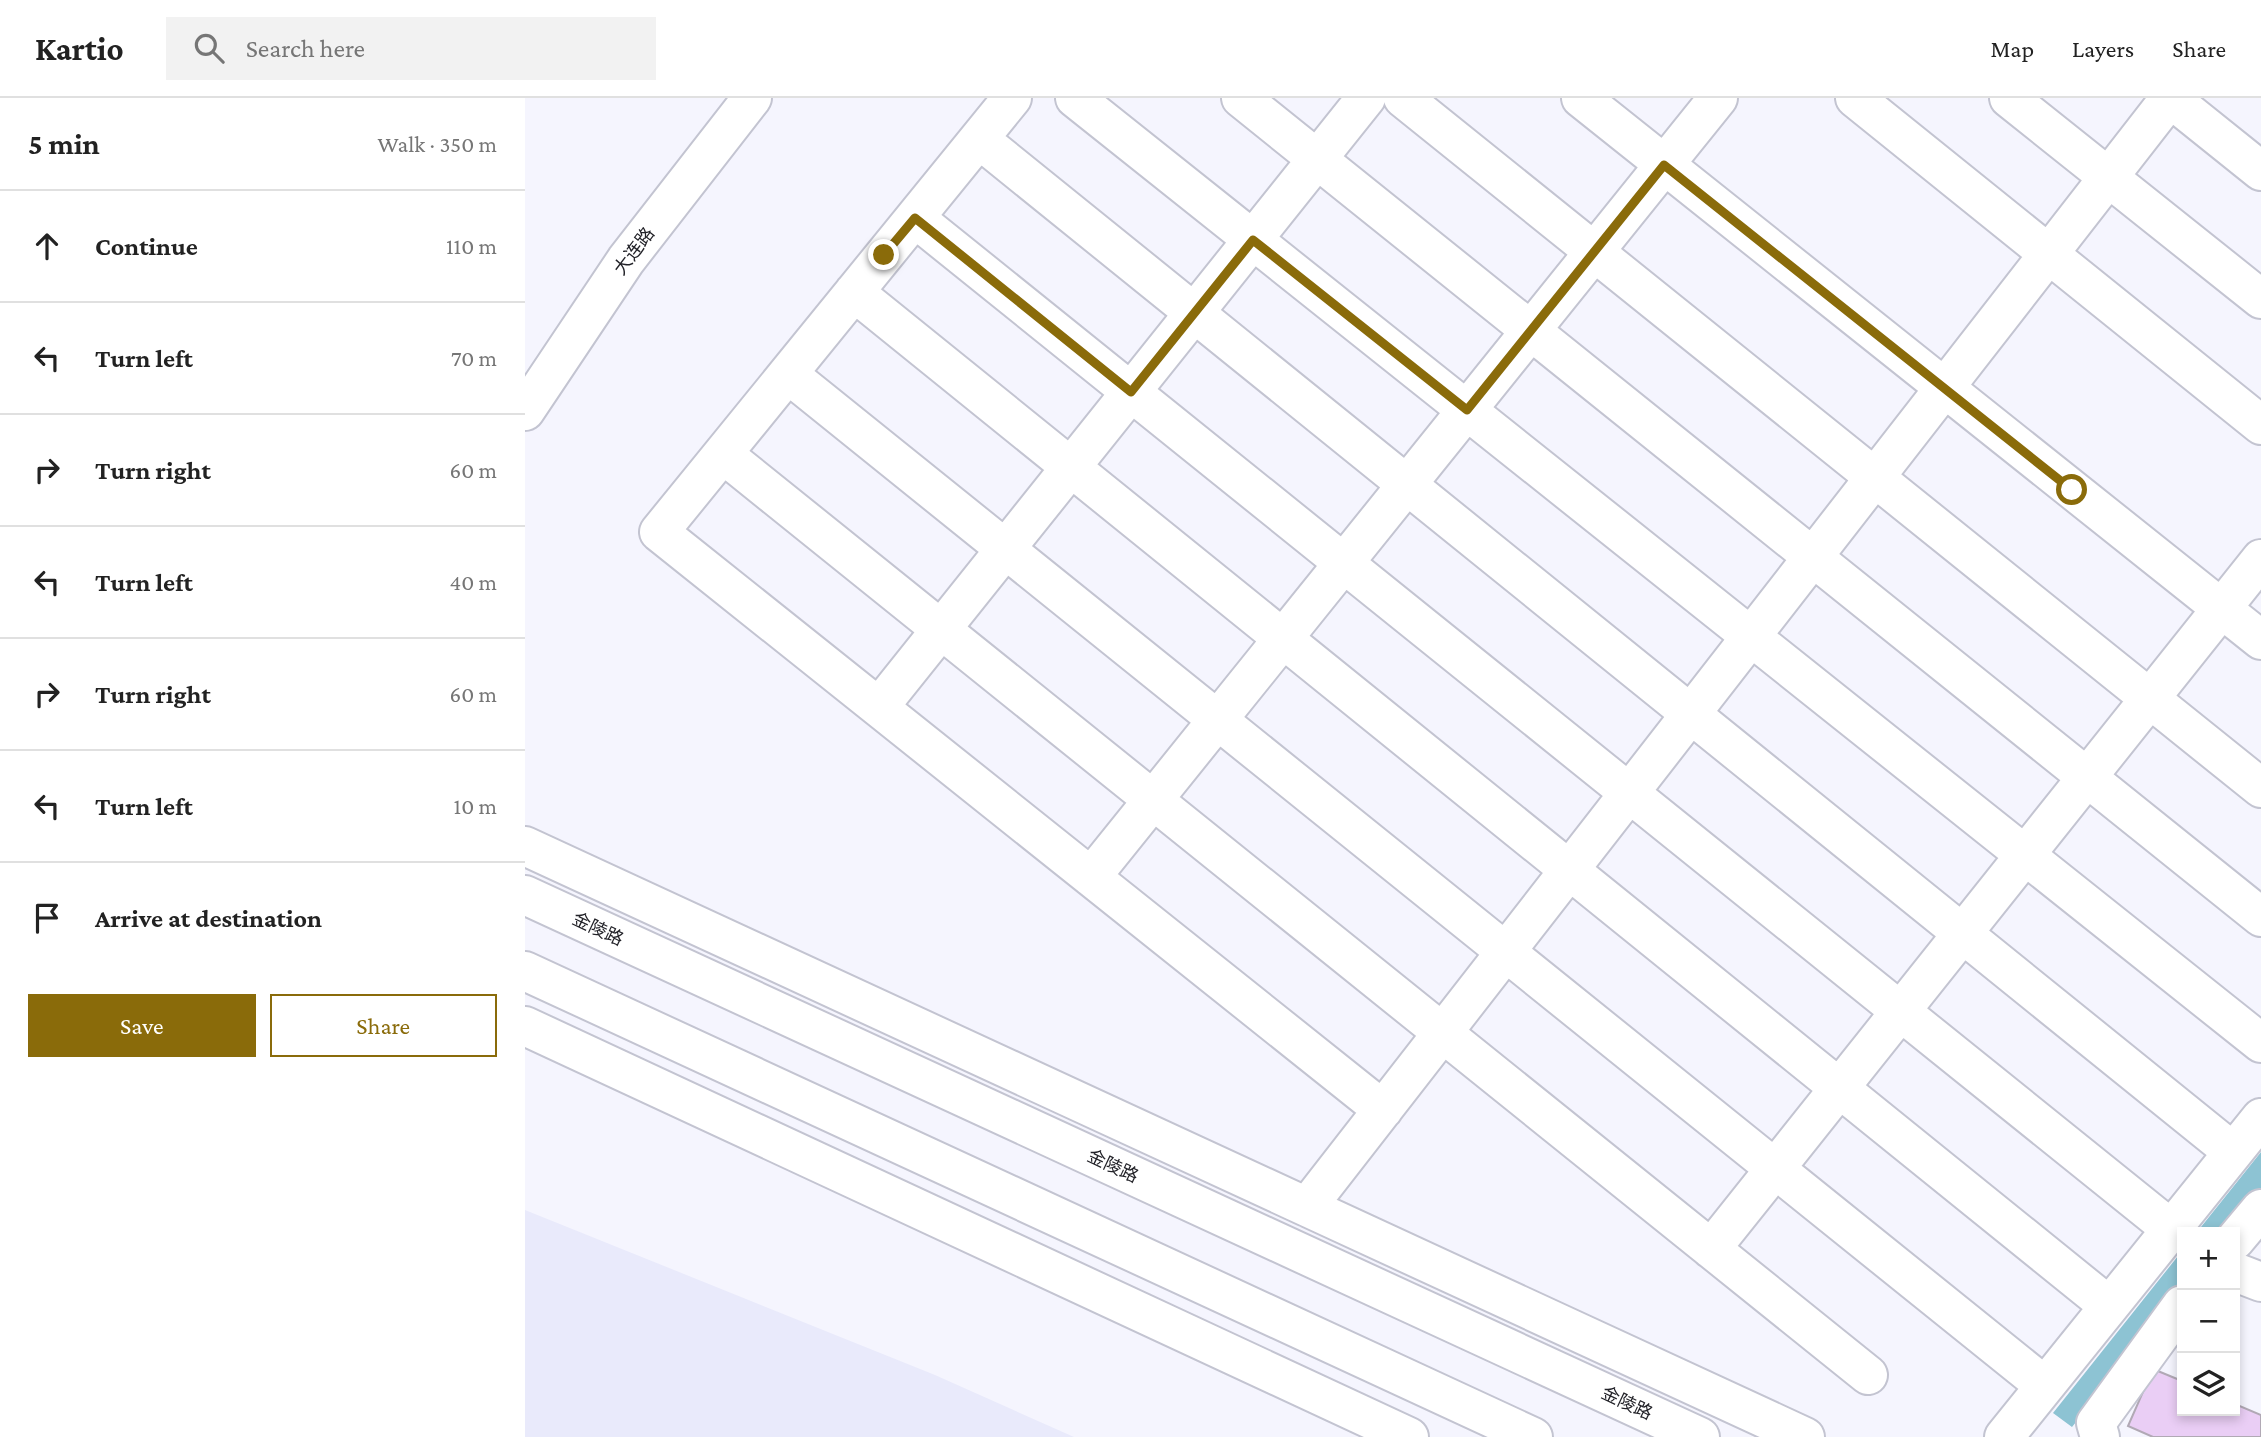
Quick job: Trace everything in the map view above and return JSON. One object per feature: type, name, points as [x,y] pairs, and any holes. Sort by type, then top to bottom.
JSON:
[{"type":"street","name":"大连路","points":[[525,411],[626,260],[752,98]]},
{"type":"street","points":[[1012,98],[659,532],[1383,1110]]},
{"type":"street","points":[[1075,98],[2261,1043]]},
{"type":"street","points":[[1241,98],[2261,917]]},
{"type":"street","points":[[879,707],[1366,98]]},
{"type":"street","points":[[1403,98],[2261,788]]},
{"type":"street","points":[[1581,98],[2261,640]]},
{"type":"street","points":[[1091,877],[1718,98]]},
{"type":"street","points":[[1855,98],[2261,425]]},
{"type":"street","points":[[2009,98],[2261,299]]},
{"type":"street","points":[[1307,1207],[2170,98],[2261,171]]},
{"type":"street","points":[[979,139],[2233,1152]]},
{"type":"street","points":[[915,218],[2171,1229]]},
{"type":"street","points":[[854,292],[2109,1306]]},
{"type":"street","points":[[788,374],[2045,1386]]},
{"type":"street","points":[[723,454],[1868,1375]]},
{"type":"street","points":[[1711,1249],[2261,559]]},
{"type":"street","points":[[525,846],[1805,1437]]},
{"type":"street","name":"金陵路","points":[[525,895],[1700,1437]]},
{"type":"street","points":[[525,971],[1533,1437]]},
{"type":"street","points":[[525,1026],[1409,1437]]},
{"type":"street","points":[[2004,1437],[2261,1118]]},
{"type":"street","points":[[2240,1234],[2261,1209]]},
{"type":"street","points":[[2240,1274],[2261,1282]]},
{"type":"street","points":[[2100,1437],[2096,1423],[2123,1381],[2177,1311]]},
{"type":"shaded area","points":[[525,1210],[935,1375],[1074,1437],[525,1437]]},
{"type":"water","points":[[2261,1152],[2261,1193],[2233,1227],[2201,1227]]},
{"type":"water","points":[[2177,1257],[2177,1297],[2072,1427],[2053,1413]]},
{"type":"building","points":[[2153,1369],[2177,1379],[2177,1416],[2240,1416],[2240,1406],[2261,1415],[2261,1437],[2153,1437],[2128,1426]]},
{"type":"route","points":[[884,255],[915,218],[1131,392],[1253,240],[1467,410],[1664,165],[2072,490]]}]
